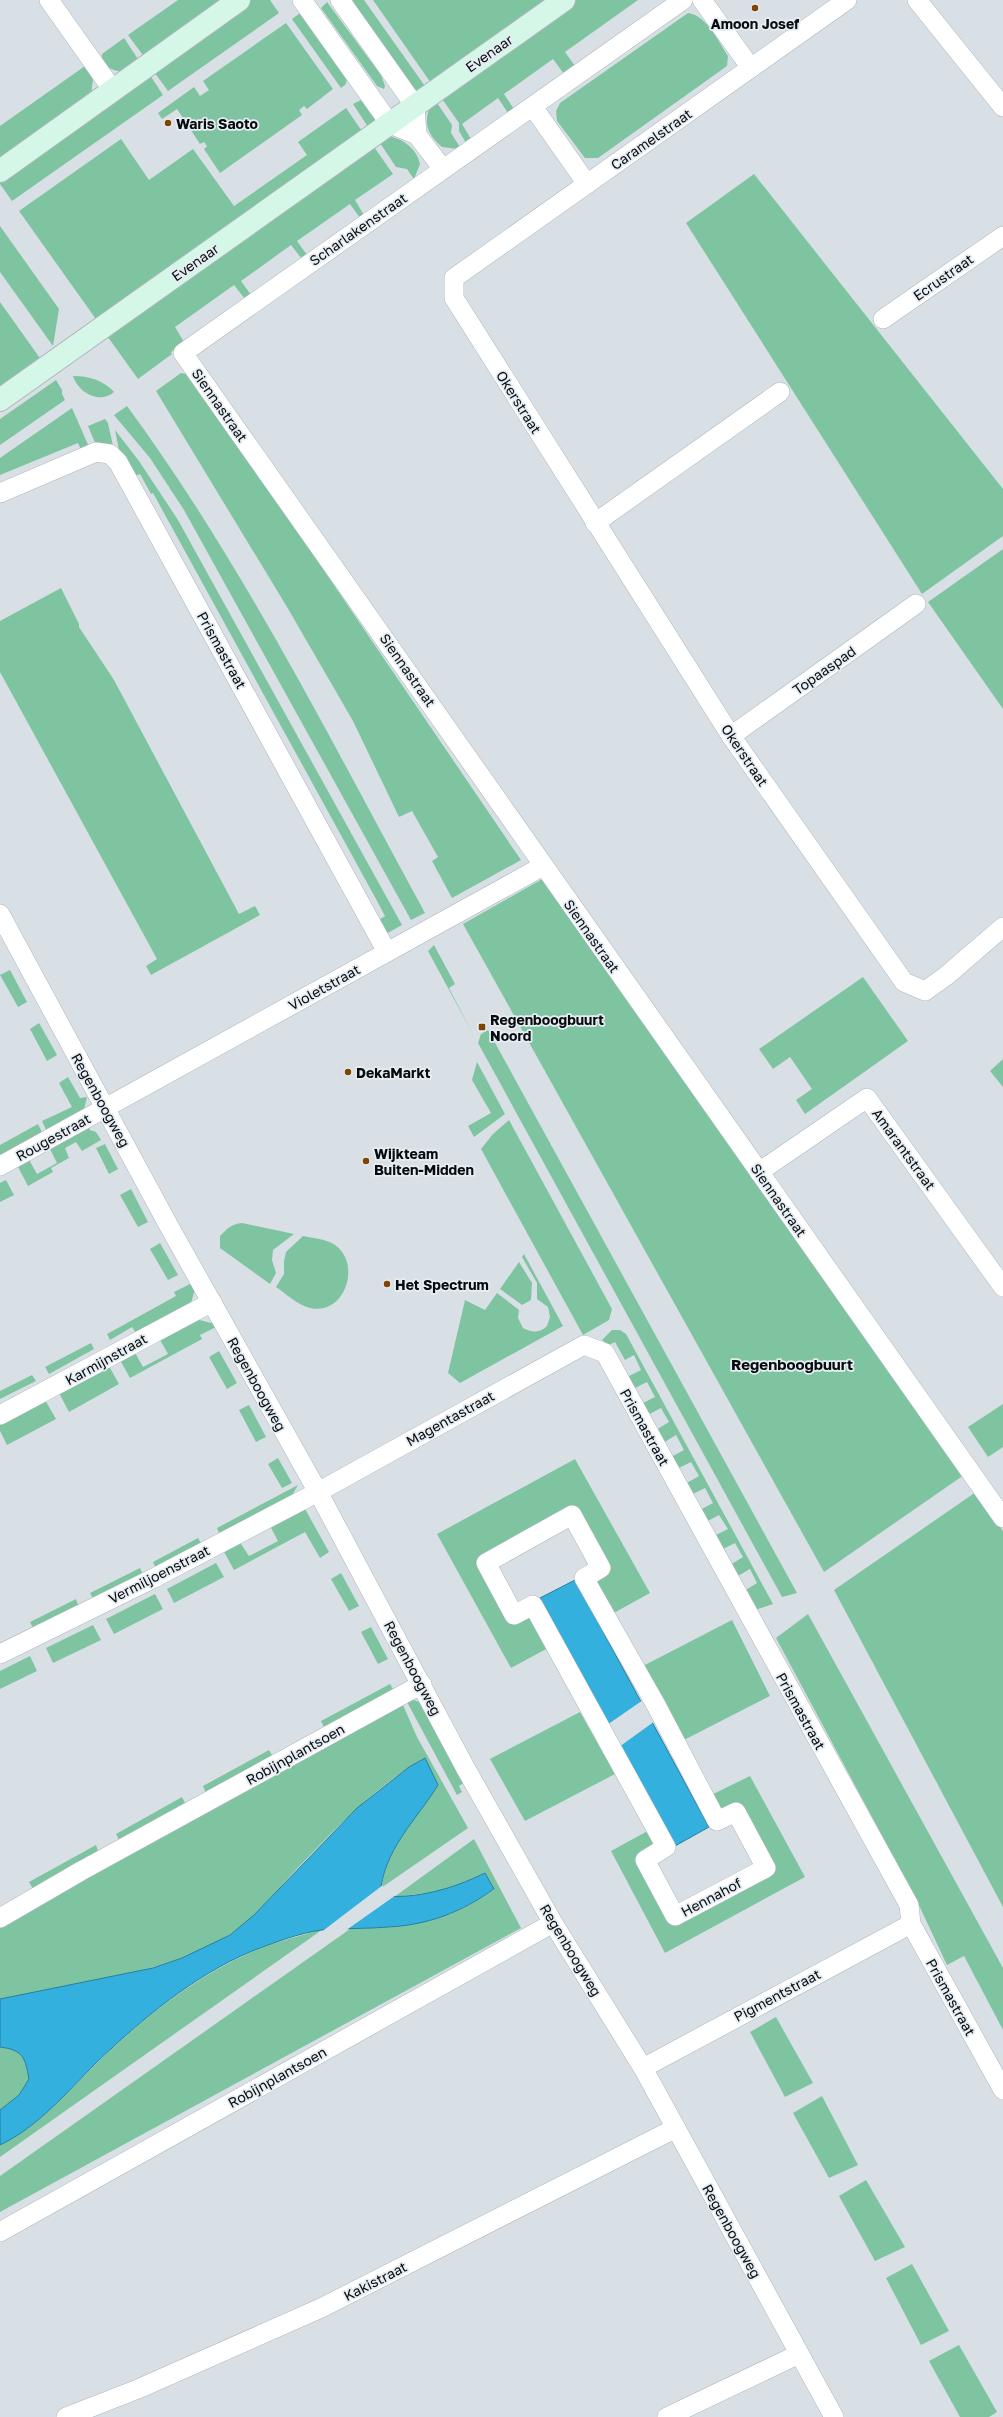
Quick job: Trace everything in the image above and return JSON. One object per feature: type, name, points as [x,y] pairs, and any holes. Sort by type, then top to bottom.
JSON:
[{"type":"main road","points":[[0,171],[112,89],[239,0]]},
{"type":"main road","name":"Evenaar","points":[[0,400],[564,0]]},
{"type":"street","points":[[49,0],[112,89]]},
{"type":"street","points":[[302,0],[390,124],[417,135],[443,169]]},
{"type":"street","points":[[340,0],[415,106],[417,135]]},
{"type":"street","name":"Scharlakenstraat","points":[[183,352],[683,0]]},
{"type":"street","points":[[702,0],[751,68]]},
{"type":"street","name":"Caramelstraat","points":[[454,278],[847,0]]},
{"type":"street","points":[[917,0],[1003,108]]},
{"type":"street","points":[[533,107],[587,184]]},
{"type":"street","name":"Ecrustraat","points":[[883,319],[1003,236]]},
{"type":"street","name":"Okerstraat","points":[[454,278],[454,298],[731,736],[904,982],[925,991],[946,976],[1003,927]]},
{"type":"street","name":"Siennastraat","points":[[183,352],[400,658],[544,866],[1003,1518]]},
{"type":"street","points":[[595,522],[780,392]]},
{"type":"street","name":"Prismastraat","points":[[0,493],[96,452],[110,454],[118,462],[388,952]]},
{"type":"street","name":"Topaaspad","points":[[731,736],[916,604]]},
{"type":"street","name":"Violetstraat","points":[[106,1108],[544,866]]},
{"type":"street","name":"Regenboogweg","points":[[0,914],[212,1302],[318,1492],[422,1684],[466,1769],[553,1923],[643,2068],[834,2417]]},
{"type":"street","name":"Amarantstraat","points":[[759,1172],[867,1098],[1003,1287]]},
{"type":"street","name":"Rougestraat","points":[[0,1166],[106,1108]]},
{"type":"street","name":"Karmijnstraat","points":[[0,1415],[212,1302]]},
{"type":"street","name":"Prismastraat","points":[[584,1345],[605,1353],[908,1905],[911,1924],[1003,2090]]},
{"type":"street","name":"Magentastraat","points":[[318,1492],[584,1345]]},
{"type":"street","name":"Vermiljoenstraat","points":[[0,1654],[154,1578],[318,1492]]},
{"type":"street","name":"Hennahof","points":[[572,1515],[601,1568],[584,1578],[656,1705],[717,1821],[736,1812],[766,1868],[675,1916],[645,1860],[666,1847],[533,1605],[514,1614],[486,1563],[538,1534],[572,1515]]},
{"type":"street","name":"Robijnplantsoen","points":[[0,1918],[81,1871],[422,1684]]},
{"type":"street","name":"Robijnplantsoen","points":[[0,2232],[553,1923]]},
{"type":"street","name":"Pigmentstraat","points":[[643,2068],[911,1924]]},
{"type":"street","name":"Kakistraat","points":[[66,2417],[138,2389],[321,2308],[676,2128]]},
{"type":"street","points":[[667,2417],[800,2354]]},
{"type":"green space","points":[[178,0],[228,0],[145,58],[128,35]]},
{"type":"green space","points":[[250,0],[270,0],[279,13],[168,91],[152,69]]},
{"type":"green space","points":[[348,0],[364,0],[427,89],[416,93]]},
{"type":"green space","points":[[373,0],[553,0],[433,86]]},
{"type":"green space","points":[[576,0],[638,0],[565,52],[575,66],[564,74],[553,59],[504,94],[514,109],[508,113],[498,98],[462,124],[471,139],[466,143],[459,131],[459,123],[440,96]]},
{"type":"green space","points":[[327,2],[381,75],[385,86],[384,89],[377,86],[321,8]]},
{"type":"green space","points":[[303,11],[347,77],[346,84],[341,88],[292,19]]},
{"type":"green space","points":[[688,13],[701,19],[711,30],[728,56],[727,66],[598,158],[585,158],[557,121],[556,111],[560,103]]},
{"type":"green space","points":[[286,23],[333,89],[307,109],[304,106],[299,110],[302,115],[220,173],[204,149],[207,146],[204,142],[200,144],[177,109],[162,119],[158,113],[194,87],[200,96],[209,90],[203,81]]},
{"type":"green space","points":[[124,38],[140,62],[122,71],[111,69],[103,61],[102,54]]},
{"type":"green space","points":[[85,66],[93,80],[91,95],[0,161],[0,126]]},
{"type":"green space","points":[[148,72],[163,95],[12,201],[0,184],[0,177]]},
{"type":"green space","points":[[363,99],[379,118],[370,130],[353,104]]},
{"type":"green space","points":[[435,100],[452,125],[451,133],[460,147],[458,149],[442,147],[432,137],[429,131],[427,125],[428,113]]},
{"type":"green space","points":[[346,108],[364,134],[98,322],[19,211],[121,139],[149,180],[193,149],[234,206],[307,155],[298,142]]},
{"type":"green space","points":[[392,137],[406,143],[416,154],[420,164],[414,179],[407,169],[396,167],[378,140]]},
{"type":"green space","points":[[372,144],[393,174],[355,200],[364,215],[360,218],[350,204],[297,241],[307,255],[302,259],[291,245],[241,281],[251,295],[245,299],[234,285],[175,327],[184,342],[171,352],[172,354],[138,379],[105,333]]},
{"type":"green space","points":[[754,174],[1003,489],[1003,536],[922,594],[686,223]]},
{"type":"green space","points":[[0,226],[59,309],[53,346],[0,272]]},
{"type":"green space","points":[[0,302],[42,361],[0,391]]},
{"type":"green space","points":[[181,373],[191,375],[521,860],[452,898],[432,861],[438,857],[412,811],[399,817],[353,721],[287,607],[156,391]]},
{"type":"green space","points":[[73,376],[95,380],[105,384],[114,392],[108,396],[102,397],[90,395],[79,387]]},
{"type":"green space","points":[[56,380],[62,390],[65,400],[0,445],[0,419]]},
{"type":"green space","points":[[127,406],[169,466],[247,590],[320,719],[425,913],[411,920],[184,510],[150,458],[114,415]]},
{"type":"green space","points":[[72,408],[89,447],[81,450],[78,443],[0,475],[0,458]]},
{"type":"green space","points":[[105,419],[108,423],[113,446],[105,443],[96,445],[88,426]]},
{"type":"green space","points":[[115,430],[139,461],[178,520],[402,925],[386,934],[379,920],[385,916],[376,899],[153,493],[151,494],[140,474],[135,476],[119,450]]},
{"type":"green space","points":[[1003,549],[1003,709],[928,602]]},
{"type":"green space","points":[[61,588],[79,624],[79,627],[114,680],[239,914],[255,906],[260,915],[151,975],[146,966],[157,959],[0,672],[0,621]]},
{"type":"green space","points":[[544,878],[964,1475],[824,1572],[463,924]]},
{"type":"green space","points":[[434,945],[455,984],[449,988],[474,1036],[428,951]]},
{"type":"green space","points":[[10,970],[27,1002],[18,1007],[0,975]]},
{"type":"green space","points":[[863,977],[908,1041],[805,1114],[796,1100],[812,1089],[790,1057],[773,1069],[759,1049]]},
{"type":"green space","points":[[39,1023],[57,1055],[47,1061],[30,1029]]},
{"type":"green space","points":[[488,1030],[797,1593],[782,1597],[478,1043],[481,1034]]},
{"type":"green space","points":[[1003,1059],[1003,1087],[990,1071]]},
{"type":"green space","points":[[477,1062],[505,1114],[474,1137],[468,1126],[491,1113],[472,1080]]},
{"type":"green space","points":[[68,1077],[80,1098],[87,1097],[84,1110],[47,1132],[42,1121],[72,1107],[59,1083]]},
{"type":"green space","points":[[509,1120],[612,1309],[609,1320],[583,1335],[481,1149],[493,1134]]},
{"type":"green space","points":[[38,1124],[43,1134],[0,1158],[0,1145]]},
{"type":"green space","points":[[88,1126],[90,1130],[96,1132],[101,1140],[82,1151],[76,1142],[65,1148],[69,1158],[51,1168],[53,1172],[28,1186],[17,1165],[28,1158],[37,1174],[57,1163],[49,1147]]},
{"type":"green space","points":[[105,1144],[118,1169],[109,1174],[96,1148]]},
{"type":"green space","points":[[6,1180],[14,1195],[0,1202],[0,1183]]},
{"type":"green space","points":[[131,1189],[148,1222],[138,1227],[120,1195]]},
{"type":"green space","points":[[242,1223],[294,1234],[273,1250],[272,1260],[276,1273],[270,1284],[220,1248],[220,1236],[232,1226]]},
{"type":"green space","points":[[303,1236],[324,1240],[335,1245],[343,1253],[347,1264],[348,1275],[346,1287],[340,1297],[332,1304],[322,1308],[306,1307],[276,1287],[284,1274],[286,1252]]},
{"type":"green space","points":[[160,1243],[178,1275],[168,1280],[150,1249]]},
{"type":"green space","points":[[524,1254],[563,1326],[460,1383],[448,1373],[465,1300],[485,1310],[497,1293],[519,1310],[518,1318],[523,1328],[536,1332],[547,1326],[550,1317],[548,1307],[537,1299],[537,1283],[522,1257]]},
{"type":"green space","points":[[519,1262],[532,1283],[531,1300],[522,1305],[500,1289]]},
{"type":"green space","points":[[192,1283],[195,1289],[191,1303],[137,1335],[132,1327],[110,1340],[107,1334],[176,1296],[174,1292]]},
{"type":"green space","points":[[196,1319],[211,1323],[213,1322],[216,1327],[200,1335],[202,1339],[130,1378],[120,1360],[134,1351],[143,1367],[168,1354],[159,1338]]},
{"type":"green space","points":[[612,1330],[620,1330],[626,1334],[773,1604],[755,1610],[744,1591],[757,1583],[750,1569],[736,1577],[730,1565],[743,1557],[735,1543],[721,1550],[714,1536],[728,1529],[719,1515],[706,1522],[700,1510],[713,1503],[705,1488],[691,1495],[685,1484],[699,1476],[691,1462],[677,1469],[671,1457],[684,1450],[676,1435],[663,1443],[656,1430],[669,1422],[661,1408],[648,1415],[641,1404],[655,1397],[647,1382],[633,1389],[627,1377],[641,1370],[634,1355],[625,1360],[615,1342],[609,1345],[602,1340]]},
{"type":"green space","points":[[91,1343],[94,1349],[49,1374],[45,1367]]},
{"type":"green space","points":[[219,1351],[237,1383],[227,1389],[209,1357]]},
{"type":"green space","points":[[109,1366],[119,1384],[69,1412],[59,1393]]},
{"type":"green space","points":[[32,1375],[36,1381],[0,1399],[0,1391]]},
{"type":"green space","points":[[45,1400],[56,1419],[7,1445],[0,1431],[0,1424]]},
{"type":"green space","points":[[1003,1404],[1003,1447],[988,1457],[968,1427]]},
{"type":"green space","points":[[249,1405],[266,1437],[256,1442],[239,1410]]},
{"type":"green space","points":[[278,1458],[292,1483],[282,1488],[268,1464]]},
{"type":"green space","points":[[575,1459],[650,1593],[612,1614],[593,1579],[573,1507],[479,1558],[514,1621],[529,1613],[548,1648],[511,1668],[437,1534]]},
{"type":"green space","points":[[298,1485],[291,1497],[220,1536],[217,1528]]},
{"type":"green space","points":[[976,1492],[1003,1531],[1003,1907],[834,1590]]},
{"type":"green space","points":[[305,1509],[329,1552],[320,1558],[305,1532],[234,1570],[223,1550],[239,1541],[249,1556],[278,1541],[269,1524]]},
{"type":"green space","points":[[198,1538],[202,1545],[156,1569],[153,1562]]},
{"type":"green space","points":[[216,1563],[224,1577],[174,1603],[167,1589]]},
{"type":"green space","points":[[140,1568],[143,1575],[94,1600],[90,1593]]},
{"type":"green space","points":[[341,1573],[359,1606],[349,1611],[331,1579]]},
{"type":"green space","points":[[155,1594],[163,1609],[114,1634],[106,1619]]},
{"type":"green space","points":[[76,1599],[79,1607],[34,1630],[30,1622]]},
{"type":"green space","points":[[808,1614],[1003,1968],[1003,2030],[964,1956],[947,1965],[916,1899],[776,1638]]},
{"type":"green space","points":[[732,1620],[770,1696],[682,1741],[641,1667]]},
{"type":"green space","points":[[93,1625],[101,1640],[53,1663],[46,1648]]},
{"type":"green space","points":[[371,1627],[388,1659],[378,1664],[361,1632]]},
{"type":"green space","points":[[30,1656],[37,1671],[0,1689],[0,1671]]},
{"type":"green space","points":[[390,1684],[394,1691],[325,1729],[321,1721]]},
{"type":"green space","points":[[414,1700],[422,1703],[465,1782],[459,1786],[462,1792],[457,1795],[407,1702]]},
{"type":"green space","points":[[403,1705],[417,1737],[468,1828],[381,1888],[387,1862],[406,1829],[424,1758],[405,1770],[354,1811],[307,1858],[247,1922],[229,1935],[205,1949],[178,1960],[149,1969],[88,1983],[0,1999],[0,1925]]},
{"type":"green space","points":[[580,1712],[615,1774],[525,1821],[490,1759]]},
{"type":"green space","points":[[269,1750],[273,1757],[206,1794],[203,1786]]},
{"type":"green space","points":[[750,1776],[805,1877],[665,1953],[611,1851],[655,1827],[666,1847],[645,1861],[675,1916],[765,1868],[736,1812],[717,1821],[705,1798]]},
{"type":"green space","points":[[182,1797],[186,1805],[120,1842],[116,1834]]},
{"type":"green space","points":[[474,1839],[521,1928],[0,2212],[0,2176],[350,1929],[390,1927],[425,1921],[459,1910],[494,1890],[485,1873],[443,1891],[394,1897]]},
{"type":"green space","points":[[96,1845],[99,1853],[33,1889],[29,1882]]},
{"type":"green space","points":[[320,1930],[0,2157],[0,2145],[27,2129],[39,2119],[132,2030],[188,1987],[229,1963],[259,1948]]},
{"type":"green space","points":[[776,2017],[813,2083],[785,2097],[750,2032]]},
{"type":"green space","points":[[0,2047],[14,2050],[22,2056],[26,2065],[29,2079],[19,2095],[0,2110]]},
{"type":"green space","points":[[822,2096],[858,2165],[829,2178],[793,2113]]},
{"type":"green space","points":[[866,2180],[905,2247],[875,2261],[839,2196]]},
{"type":"green space","points":[[912,2264],[949,2331],[921,2345],[886,2278]]},
{"type":"green space","points":[[959,2345],[997,2412],[989,2417],[960,2417],[929,2361]]},
{"type":"water","points":[[575,1580],[709,1827],[675,1846],[540,1598]]},
{"type":"water","points":[[425,1758],[438,1785],[394,1850],[387,1864],[382,1880],[380,1896],[408,1896],[434,1892],[460,1884],[485,1873],[494,1889],[457,1911],[431,1920],[403,1926],[313,1931],[252,1951],[230,1961],[189,1986],[131,2030],[39,2119],[27,2129],[0,2145],[0,2110],[19,2095],[29,2079],[26,2065],[22,2056],[14,2050],[0,2047],[0,1999],[153,1968],[182,1958],[230,1935],[254,1915],[357,1808],[409,1767]]},
{"type":"pier","points":[[643,1700],[655,1721],[619,1747],[607,1725]]},
{"type":"pier","points":[[383,1885],[382,1895],[396,1895],[345,1931],[320,1933]]},
{"type":"place","name":"Amoon Josef","points":[[755,8]]},
{"type":"place","name":"Waris Saoto","points":[[168,123]]},
{"type":"place","name":"Regenboogbuurt Noord","points":[[482,1027]]},
{"type":"place","name":"DekaMarkt","points":[[348,1072]]},
{"type":"place","name":"Wijkteam Buiten-Midden","points":[[366,1161]]},
{"type":"place","name":"Het Spectrum","points":[[387,1284]]},
{"type":"district","name":"Regenboogbuurt","points":[[792,1364]]}]
